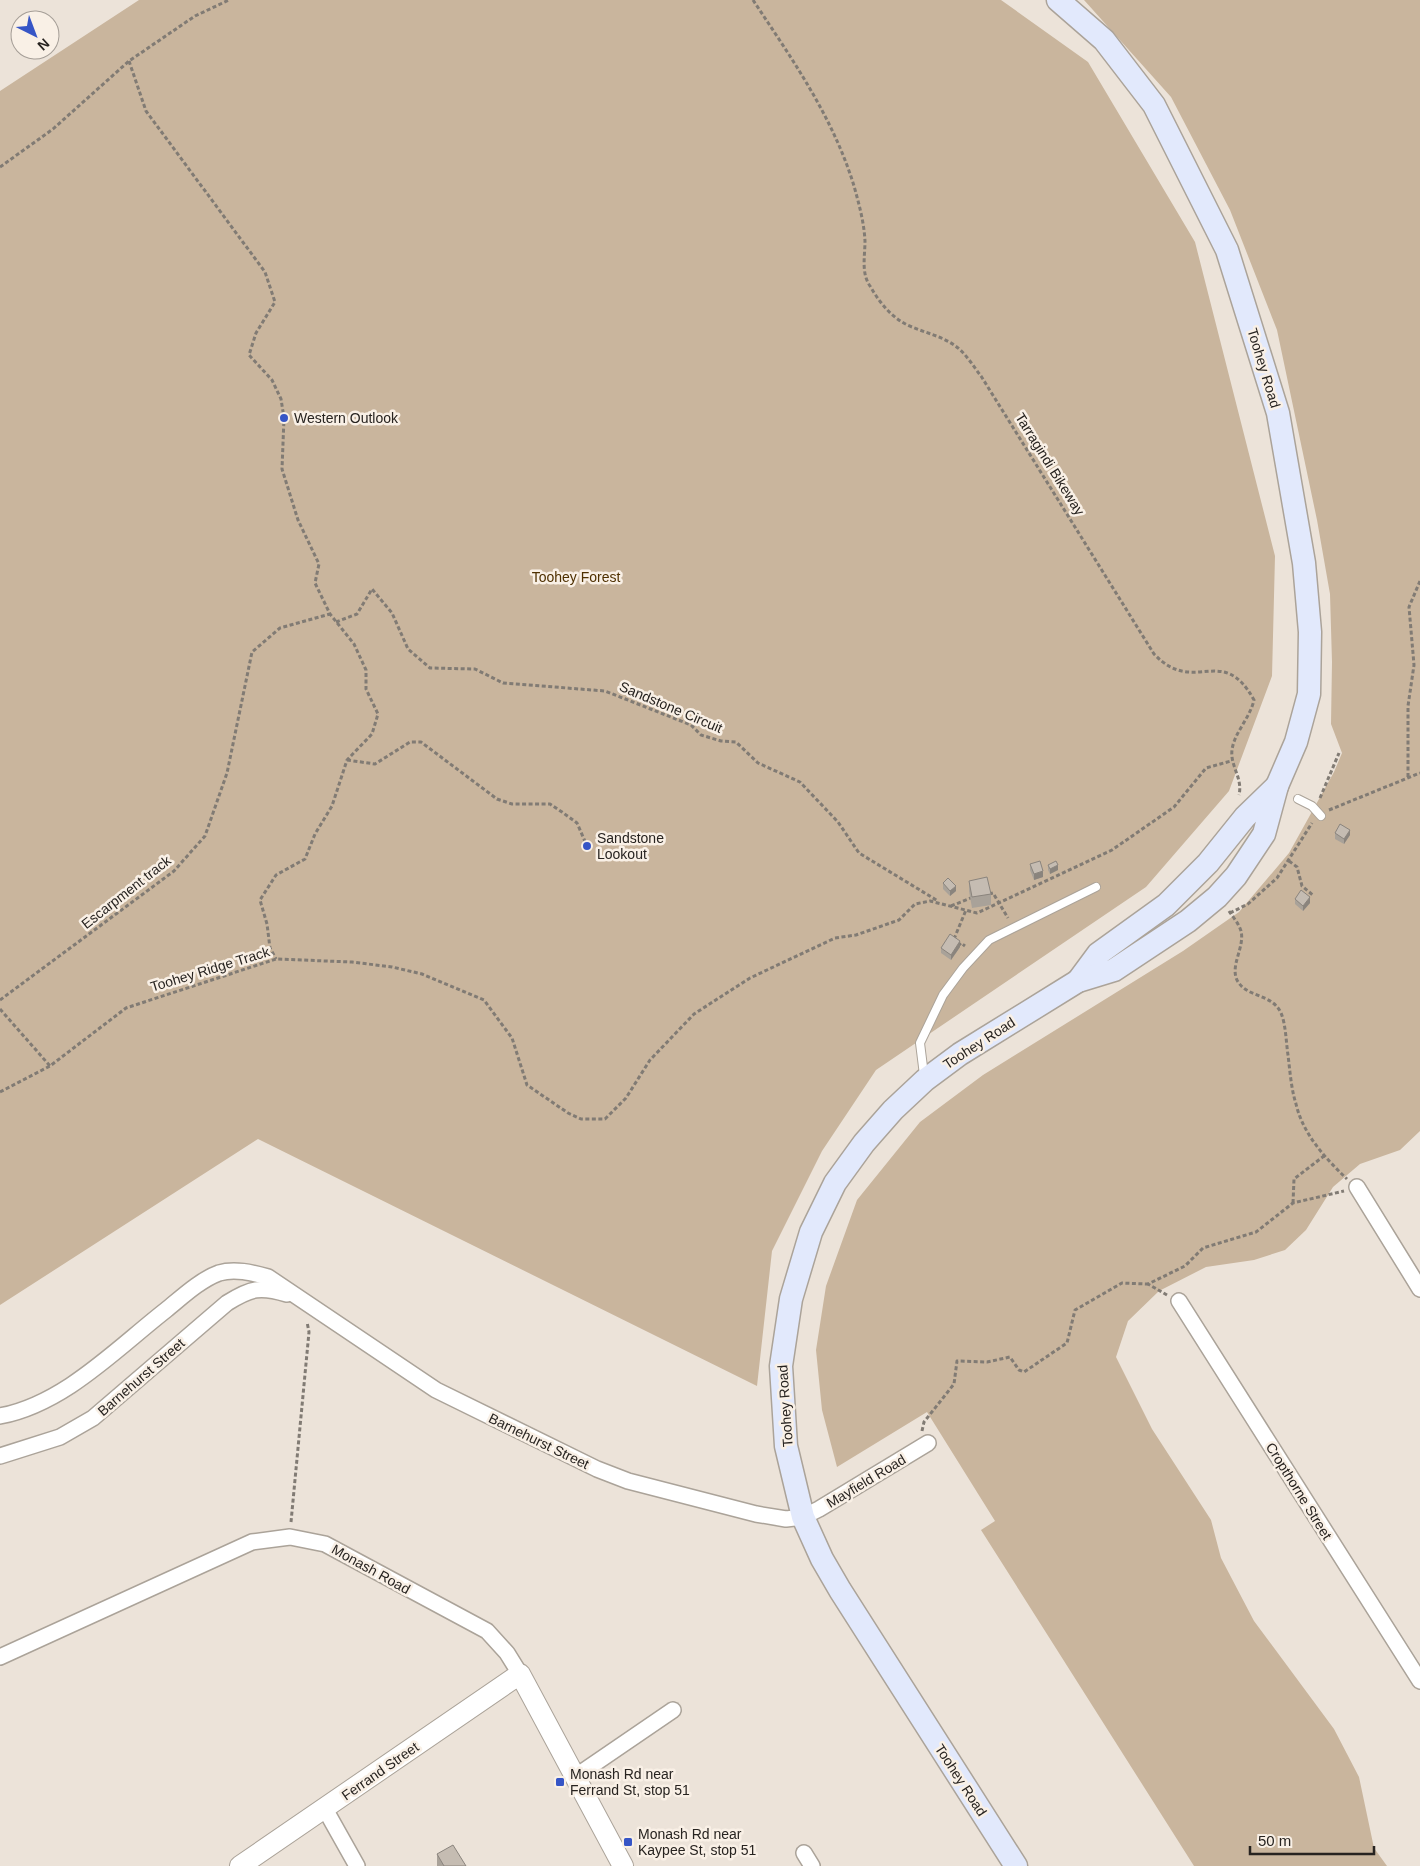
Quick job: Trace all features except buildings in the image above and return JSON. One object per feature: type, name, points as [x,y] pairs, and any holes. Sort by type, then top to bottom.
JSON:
[{"type":"main road","name":"Toohey Road","points":[[1016,1866],[840,1590],[822,1560],[802,1517],[786,1446],[781,1366],[791,1299],[811,1232],[835,1183],[864,1143],[893,1110],[925,1080],[960,1054],[1078,980],[1114,970],[1188,921],[1217,897],[1236,876],[1264,834],[1277,786],[1296,742],[1309,694],[1310,640],[1304,563],[1278,413],[1228,250],[1154,106],[1104,40],[1058,0]]},
{"type":"main road","name":"Toohey Road","points":[[1078,980],[1098,954],[1166,905],[1208,863],[1244,816],[1277,786]]},
{"type":"street","points":[[1356,1188],[1420,1289]]},
{"type":"street","name":"Barnehurst Street","points":[[0,1416],[21,1412],[58,1394],[192,1289],[220,1273],[244,1271],[268,1277],[436,1390],[597,1469],[628,1481],[756,1514],[786,1518],[802,1517]]},
{"type":"street","name":"Barnehurst Street","points":[[0,1456],[60,1437],[94,1418],[227,1303],[247,1290],[268,1288],[303,1299]]},
{"type":"street","name":"Cropthorne Street","points":[[1179,1301],[1420,1681]]},
{"type":"street","name":"Mayfield Road","points":[[802,1517],[819,1509],[924,1446]]},
{"type":"street","name":"Monash Road","points":[[0,1657],[252,1542],[290,1537],[325,1544],[487,1631],[507,1653],[520,1674],[623,1866]]},
{"type":"street","name":"Ferrand Street","points":[[240,1866],[520,1674]]},
{"type":"street","points":[[575,1777],[673,1710]]},
{"type":"street","points":[[325,1809],[357,1866]]},
{"type":"lane","points":[[1298,799],[1312,806],[1321,816]]},
{"type":"lane","points":[[925,1080],[920,1043],[943,995],[963,968],[989,940],[1096,887]]},
{"type":"path","points":[[0,167],[54,129],[129,61],[195,16],[229,0]]},
{"type":"path","name":"Tarragindi Bikeway","points":[[753,0],[821,107],[844,156],[862,215],[865,241],[864,266],[868,283],[875,294],[892,316],[910,327],[940,337],[955,346],[982,376],[1160,659],[1178,671],[1192,673],[1224,670],[1235,675],[1247,686],[1254,700],[1251,714],[1232,746],[1231,761]]},
{"type":"path","points":[[129,61],[146,111],[265,272],[274,302],[256,333],[250,355],[272,380],[281,398],[284,418],[282,469],[298,520],[319,564],[315,583],[330,614],[354,644],[366,670],[366,688],[378,714],[372,734],[347,760],[332,806],[315,834],[305,859],[276,875],[260,900],[267,924],[270,948],[276,959]]},
{"type":"path","points":[[1408,777],[1408,706],[1414,664],[1409,607],[1420,581]]},
{"type":"path","name":"Sandstone Circuit","points":[[336,622],[357,614],[372,589],[392,613],[408,648],[430,668],[475,669],[503,683],[605,691],[692,725],[701,735],[721,741],[736,742],[758,763],[800,782],[838,822],[859,853],[942,904]]},
{"type":"path","name":"Escarpment track","points":[[0,1000],[174,871],[205,836],[228,773],[252,652],[280,628],[330,614]]},
{"type":"path","points":[[347,760],[375,764],[410,742],[421,742],[497,799],[512,804],[550,804],[576,823],[587,846]]},
{"type":"path","points":[[1318,801],[1339,753]]},
{"type":"path","points":[[1231,761],[1240,782],[1237,802]]},
{"type":"path","name":"Toohey Ridge Track","points":[[0,1092],[50,1066],[126,1008],[276,959],[352,962],[392,967],[422,974],[484,1000],[512,1038],[527,1085],[568,1114],[582,1119],[605,1119],[626,1098],[650,1060],[694,1014],[750,978],[835,938],[856,935],[899,920],[915,904],[930,901],[977,913],[998,904],[1112,850],[1174,807],[1206,768],[1231,761]]},
{"type":"path","points":[[1230,913],[1248,904],[1277,878],[1309,825],[1331,808],[1420,772]]},
{"type":"path","points":[[1289,860],[1297,867],[1302,886],[1314,896]]},
{"type":"path","points":[[984,895],[993,893],[998,904],[1003,909]]},
{"type":"path","points":[[950,906],[961,900],[975,897]]},
{"type":"path","points":[[958,908],[961,900]]},
{"type":"path","points":[[1226,907],[1240,929],[1242,937],[1235,970],[1237,980],[1245,990],[1271,1000],[1281,1014],[1296,1105],[1308,1133],[1324,1156],[1356,1188]]},
{"type":"path","points":[[958,947],[952,942],[966,910]]},
{"type":"path","points":[[954,952],[960,943],[965,946]]},
{"type":"path","points":[[0,1009],[50,1066]]},
{"type":"path","points":[[1293,1203],[1294,1179],[1324,1156]]},
{"type":"path","points":[[1148,1284],[1185,1266],[1202,1248],[1256,1232],[1293,1203],[1356,1188]]},
{"type":"path","points":[[924,1446],[924,1422],[954,1384],[957,1361],[987,1362],[1010,1356],[1019,1370],[1024,1372],[1067,1342],[1075,1310],[1122,1283],[1148,1284],[1179,1301]]},
{"type":"path","points":[[290,1537],[309,1332],[303,1299]]},
{"type":"green space","name":"Toohey Forest","points":[[139,0],[1001,0],[1088,62],[1195,242],[1275,556],[1272,676],[1229,791],[1146,887],[876,1070],[822,1151],[772,1251],[757,1386],[258,1139],[0,1305],[0,91],[47,60],[60,60],[60,52]]},
{"type":"green space","points":[[1084,0],[1420,0],[1420,1131],[1400,1150],[1360,1164],[1333,1187],[1306,1230],[1285,1250],[1254,1260],[1206,1267],[1159,1291],[1128,1321],[1116,1357],[1152,1429],[1211,1520],[1221,1558],[1254,1621],[1334,1729],[1359,1777],[1374,1848],[1387,1866],[1194,1866],[981,1530],[995,1521],[927,1412],[837,1467],[822,1410],[816,1350],[826,1286],[857,1200],[920,1122],[983,1075],[1183,951],[1239,912],[1289,853],[1334,772],[1342,753],[1331,724],[1330,594],[1317,520],[1277,330],[1230,210],[1171,97]]},
{"type":"place","name":"Western Outlook","points":[[284,418]]},
{"type":"place","name":"Sandstone Lookout","points":[[587,846]]},
{"type":"place","name":"Monash Rd near Ferrand St, stop 51","points":[[560,1782]]},
{"type":"place","name":"Monash Rd near Kaypee St, stop 51","points":[[628,1842]]}]
